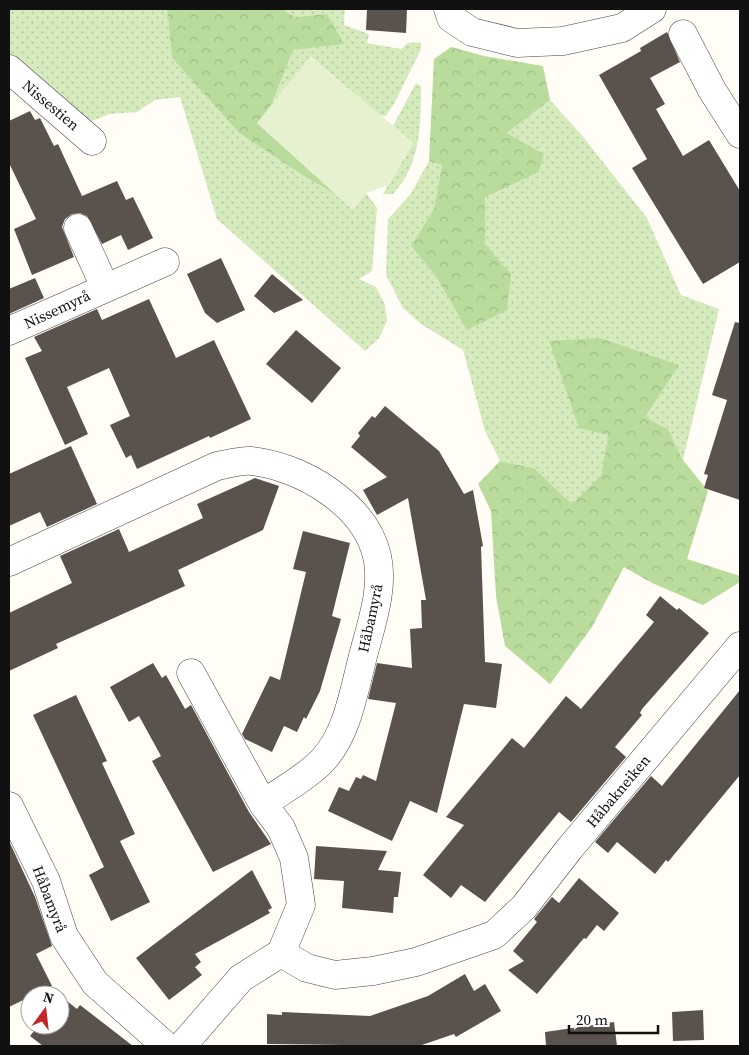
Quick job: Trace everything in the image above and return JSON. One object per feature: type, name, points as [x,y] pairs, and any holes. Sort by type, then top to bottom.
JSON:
[{"type":"street","points":[[448,9],[452,18],[472,32],[517,43],[564,41],[622,28],[652,9]]},
{"type":"street","points":[[683,34],[712,90],[740,134]]},
{"type":"street","name":"Nissestien","points":[[9,69],[92,141]]},
{"type":"street","name":"Nissemyrå","points":[[78,228],[105,287]]},
{"type":"street","name":"Nissemyrå","points":[[9,331],[165,262]]},
{"type":"street","name":"Håbamyrå","points":[[9,562],[217,466],[250,461],[293,470],[346,503],[370,535],[378,557],[379,584],[352,701],[340,734],[322,761],[263,804]]},
{"type":"street","name":"Håbakneiken","points":[[281,953],[307,968],[335,975],[373,971],[416,962],[494,935],[524,907],[570,848],[740,646]]},
{"type":"street","points":[[182,1046],[241,978],[281,953],[301,905],[294,858],[281,828],[263,804],[191,673]]},
{"type":"street","name":"Håbamyrå","points":[[9,806],[46,881],[64,936],[95,983],[166,1046]]},
{"type":"green space","points":[[9,9],[167,9],[172,58],[239,133],[299,173],[338,196],[353,209],[366,193],[377,208],[372,271],[359,279],[376,287],[385,305],[387,321],[379,338],[365,351],[217,219],[180,97],[155,100],[137,112],[110,114],[89,122],[9,62]]},
{"type":"green space","points":[[167,9],[282,9],[295,17],[327,14],[344,44],[293,50],[271,106],[257,123],[338,196],[299,173],[239,133],[172,58]]},
{"type":"green space","points":[[282,9],[345,9],[344,25],[369,34],[367,43],[401,49],[408,43],[421,42],[421,49],[394,104],[386,116],[381,116],[311,57],[271,106],[293,50],[343,44],[327,14],[295,17]]},
{"type":"green space","points":[[451,47],[484,56],[543,66],[550,100],[507,133],[544,154],[539,172],[485,197],[485,244],[511,274],[507,310],[467,330],[437,278],[411,246],[434,209],[442,165],[429,161],[434,59]]},
{"type":"green space","points":[[310,57],[413,142],[388,185],[366,193],[353,210],[257,123]]},
{"type":"green space","points":[[416,83],[421,86],[421,100],[420,129],[414,157],[409,170],[393,194],[383,194],[413,143],[393,126]]},
{"type":"green space","points":[[550,100],[580,133],[647,218],[681,295],[719,309],[683,460],[668,429],[645,417],[608,435],[601,475],[572,504],[534,468],[500,461],[485,431],[463,350],[421,324],[403,308],[386,275],[388,219],[410,195],[429,161],[442,165],[435,208],[411,246],[437,278],[467,329],[511,274],[484,244],[485,196],[539,172],[544,154],[507,133]]},
{"type":"green space","points":[[600,338],[679,365],[645,417],[668,429],[683,460],[708,491],[687,559],[740,576],[740,582],[703,605],[652,583],[624,567],[592,627],[550,684],[505,646],[496,596],[491,511],[478,484],[500,461],[534,468],[572,504],[601,475],[608,435],[579,428],[549,341]]},
{"type":"building","points":[[367,9],[407,9],[406,33],[366,30]]},
{"type":"building","points":[[667,32],[680,62],[650,78],[665,104],[656,109],[683,156],[709,140],[740,191],[740,262],[703,284],[632,168],[647,159],[599,75],[641,51],[640,48]]},
{"type":"building","points":[[30,111],[35,120],[40,118],[54,146],[58,144],[82,196],[117,181],[126,200],[133,197],[153,238],[128,250],[121,235],[102,244],[87,216],[80,213],[72,214],[65,219],[62,227],[74,257],[32,275],[14,229],[36,219],[9,163],[9,121]]},
{"type":"building","points":[[221,258],[245,310],[217,323],[205,313],[187,274]]},
{"type":"building","points":[[272,274],[303,300],[274,313],[254,296]]},
{"type":"building","points":[[35,278],[44,298],[9,314],[9,289]]},
{"type":"building","points":[[149,299],[176,358],[214,340],[251,419],[137,469],[131,455],[126,458],[110,425],[130,416],[109,368],[67,387],[88,434],[65,445],[25,358],[42,351],[34,337],[97,309],[102,320]]},
{"type":"building","points":[[735,322],[740,323],[740,500],[704,488],[708,475],[704,474],[727,400],[712,395]]},
{"type":"building","points":[[296,330],[341,368],[312,403],[266,364]]},
{"type":"building","points":[[385,406],[439,451],[464,494],[473,490],[483,546],[481,547],[485,662],[502,664],[496,708],[464,704],[437,813],[410,801],[392,841],[328,811],[339,787],[349,791],[356,777],[361,779],[363,775],[376,781],[396,703],[368,699],[377,663],[412,668],[410,629],[422,628],[421,600],[426,600],[408,498],[377,515],[363,490],[387,477],[351,447],[360,436],[358,433],[372,416],[375,418]]},
{"type":"building","points":[[71,446],[97,504],[47,527],[40,512],[9,526],[9,474]]},
{"type":"building","points":[[255,478],[279,486],[263,530],[178,570],[185,586],[56,644],[58,648],[9,671],[9,613],[72,583],[60,556],[119,529],[129,552],[203,518],[197,504]]},
{"type":"building","points":[[303,531],[350,543],[332,616],[341,619],[320,691],[306,719],[304,717],[297,732],[284,726],[272,752],[245,739],[242,734],[270,676],[280,680],[306,572],[293,569]]},
{"type":"building","points":[[660,596],[677,610],[679,608],[709,633],[642,709],[640,713],[642,715],[615,747],[626,757],[571,822],[559,812],[485,902],[461,885],[451,898],[423,875],[464,825],[446,817],[512,738],[524,748],[566,696],[581,709],[654,622],[646,615]]},
{"type":"building","points":[[153,663],[162,678],[166,675],[185,709],[191,705],[249,812],[271,844],[213,872],[152,761],[161,756],[139,716],[129,722],[110,687]]},
{"type":"building","points":[[740,690],[740,775],[668,862],[666,860],[655,874],[617,842],[608,853],[595,842],[651,776],[662,786]]},
{"type":"building","points":[[76,695],[107,761],[102,763],[135,834],[120,841],[150,902],[111,921],[89,875],[104,867],[33,715]]},
{"type":"building","points":[[9,841],[35,897],[52,946],[36,954],[52,985],[20,985],[20,1002],[9,1007]]},
{"type":"building","points":[[316,846],[387,851],[378,870],[401,872],[398,897],[394,897],[393,913],[342,908],[344,881],[314,879]]},
{"type":"building","points":[[252,870],[272,908],[268,910],[270,913],[195,954],[201,962],[195,967],[202,975],[169,1000],[136,958]]},
{"type":"building","points":[[579,878],[619,913],[604,931],[597,925],[537,994],[508,970],[524,961],[513,951],[537,922],[534,919],[552,897],[559,903]]},
{"type":"building","points":[[465,974],[474,991],[485,984],[501,1011],[456,1037],[454,1034],[419,1046],[267,1044],[267,1014],[282,1015],[282,1012],[370,1016],[428,996]]},
{"type":"building","points":[[70,1003],[77,1009],[80,1005],[133,1046],[43,1046],[30,1036],[70,1035]]},
{"type":"building","points":[[703,1010],[704,1040],[673,1041],[672,1012]]},
{"type":"building","points":[[614,1022],[617,1046],[546,1046],[545,1032]]}]
